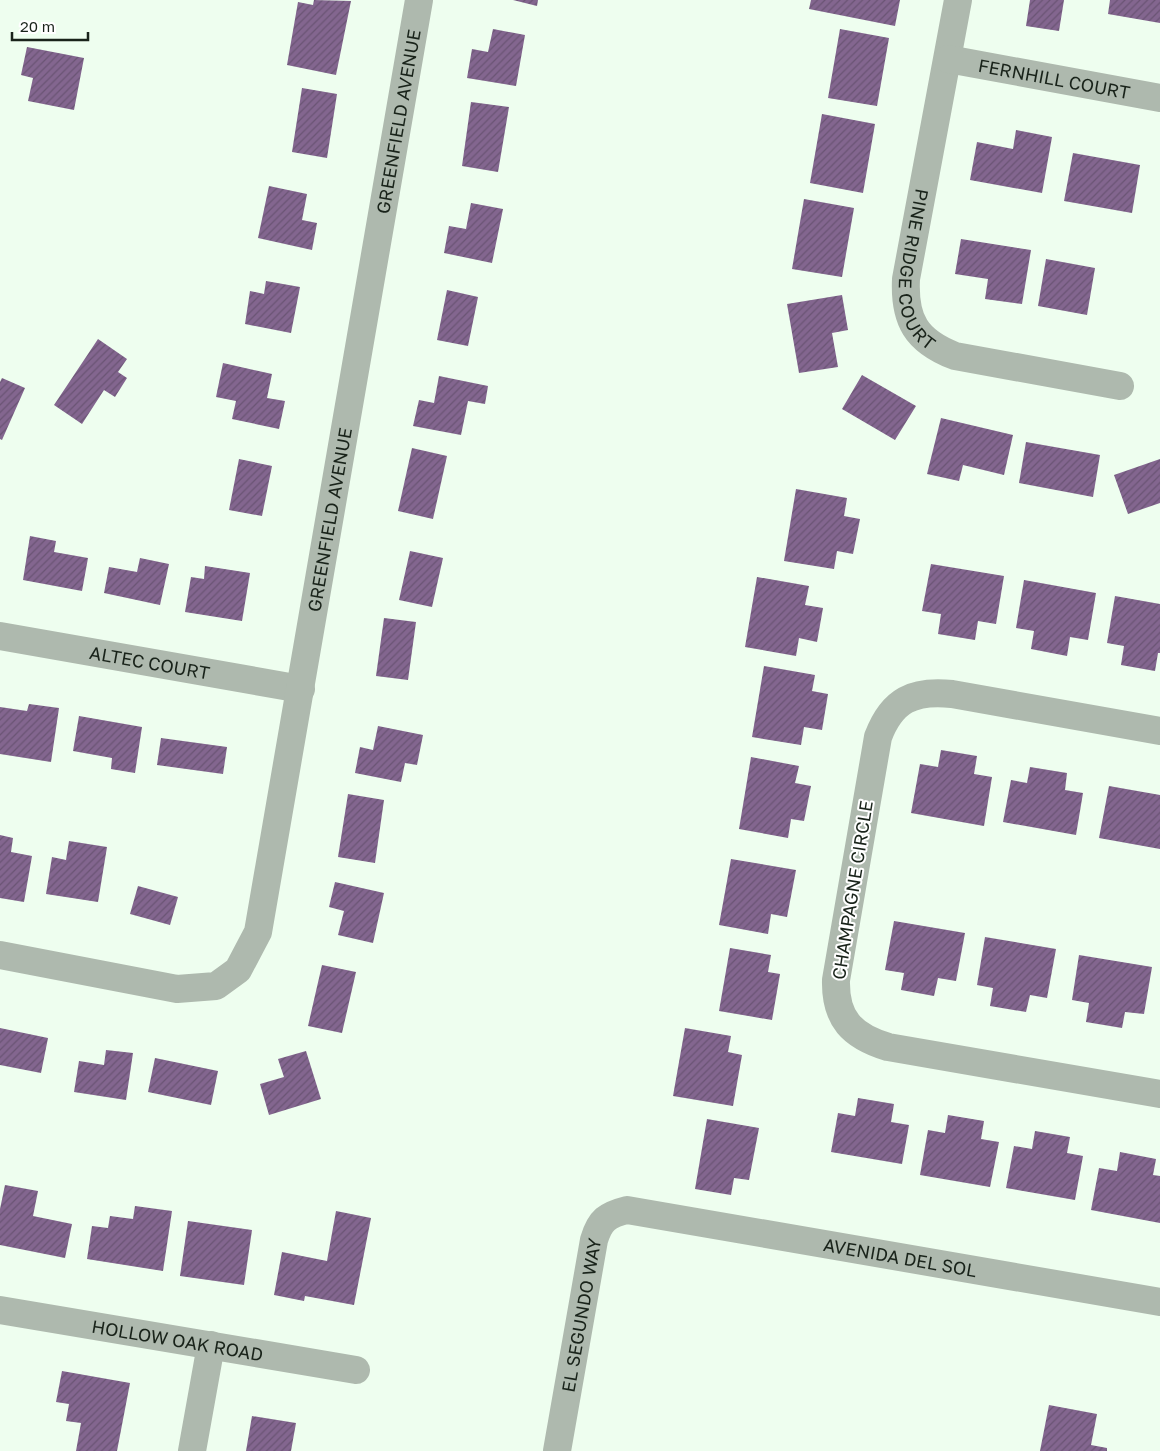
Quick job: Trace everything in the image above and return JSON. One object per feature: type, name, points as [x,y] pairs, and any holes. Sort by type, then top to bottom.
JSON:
[{"type":"street","name":"GREENFIELD AVENUE","points":[[0,955],[177,989],[216,986],[238,970],[258,932],[419,0]]},
{"type":"street","name":"PINE RIDGE COURT","points":[[958,0],[906,279],[905,295],[908,313],[914,327],[926,341],[940,350],[955,356],[1120,386]]},
{"type":"street","name":"FERNHILL COURT","points":[[948,59],[1160,98]]},
{"type":"street","name":"ALTEC COURT","points":[[0,636],[301,689]]},
{"type":"street","name":"CHAMPAGNE CIRCLE","points":[[1160,731],[937,692],[920,694],[904,700],[891,711],[883,723],[878,737],[836,980],[838,1008],[845,1021],[855,1032],[871,1042],[888,1047],[1160,1094]]},
{"type":"street","name":"EL SEGUNDO WAY","points":[[558,1451],[597,1230],[604,1220],[614,1213],[628,1210],[640,1211]]},
{"type":"street","name":"AVENIDA DEL SOL","points":[[640,1211],[1160,1302]]},
{"type":"street","name":"HOLLOW OAK ROAD","points":[[0,1310],[356,1370]]},
{"type":"street","points":[[192,1451],[211,1345]]},
{"type":"building","points":[[314,0],[351,1],[336,75],[287,65],[298,2],[313,5]]},
{"type":"building","points":[[513,0],[538,0],[537,6]]},
{"type":"building","points":[[811,0],[900,0],[895,26],[809,9]]},
{"type":"building","points":[[1030,0],[1064,0],[1059,31],[1026,26]]},
{"type":"building","points":[[1110,0],[1160,0],[1160,23],[1108,14]]},
{"type":"building","points":[[493,29],[525,35],[516,86],[467,78],[472,49],[488,52]]},
{"type":"building","points":[[840,29],[889,38],[877,106],[828,98]]},
{"type":"building","points":[[27,47],[84,58],[74,110],[28,101],[33,78],[21,75]]},
{"type":"building","points":[[302,88],[337,94],[327,158],[292,152]]},
{"type":"building","points":[[471,102],[509,107],[498,172],[462,166]]},
{"type":"building","points":[[822,114],[875,124],[863,193],[810,183]]},
{"type":"building","points":[[1016,130],[1052,137],[1042,193],[970,180],[977,142],[1013,149]]},
{"type":"building","points":[[1073,153],[1140,165],[1132,213],[1064,201]]},
{"type":"building","points":[[269,186],[307,194],[302,220],[317,223],[312,250],[258,238]]},
{"type":"building","points":[[804,199],[854,208],[842,277],[792,269]]},
{"type":"building","points":[[471,203],[503,209],[492,263],[444,253],[449,226],[466,229]]},
{"type":"building","points":[[961,239],[1031,250],[1022,304],[985,299],[988,279],[955,274]]},
{"type":"building","points":[[1046,259],[1095,268],[1087,315],[1038,306]]},
{"type":"building","points":[[266,281],[300,287],[291,333],[245,324],[250,291],[264,294]]},
{"type":"building","points":[[447,290],[478,297],[468,346],[437,340]]},
{"type":"building","points":[[842,295],[848,330],[832,333],[838,367],[799,373],[787,304]]},
{"type":"building","points":[[98,339],[127,359],[118,372],[127,378],[115,397],[104,390],[82,424],[54,405]]},
{"type":"building","points":[[223,363],[272,374],[267,398],[285,401],[279,429],[232,419],[236,401],[216,397]]},
{"type":"building","points":[[862,375],[916,406],[895,440],[842,409]]},
{"type":"building","points":[[439,376],[488,386],[485,404],[468,401],[461,435],[413,426],[419,400],[434,403]]},
{"type":"building","points":[[2,378],[25,388],[2,440],[0,439],[0,382]]},
{"type":"building","points":[[941,418],[1013,435],[1004,475],[963,465],[959,481],[927,474]]},
{"type":"building","points":[[1026,442],[1100,455],[1093,497],[1019,483]]},
{"type":"building","points":[[412,448],[447,456],[433,519],[398,511]]},
{"type":"building","points":[[239,459],[272,466],[262,516],[229,510]]},
{"type":"building","points":[[1160,459],[1160,503],[1128,514],[1114,475]]},
{"type":"building","points":[[796,489],[847,498],[844,516],[860,519],[853,554],[837,551],[834,569],[784,561]]},
{"type":"building","points":[[30,536],[56,541],[54,552],[88,558],[82,591],[23,580]]},
{"type":"building","points":[[410,551],[443,558],[432,607],[399,600]]},
{"type":"building","points":[[140,558],[169,564],[160,605],[104,593],[109,567],[137,572]]},
{"type":"building","points":[[931,564],[1004,576],[996,624],[978,621],[975,640],[938,634],[941,614],[922,611]]},
{"type":"building","points":[[205,566],[250,573],[242,621],[185,612],[191,577],[204,579]]},
{"type":"building","points":[[757,577],[809,586],[805,605],[823,608],[817,642],[799,638],[796,656],[745,647]]},
{"type":"building","points":[[1024,580],[1096,593],[1088,640],[1070,637],[1067,656],[1031,649],[1034,631],[1016,628]]},
{"type":"building","points":[[1115,596],[1160,604],[1160,653],[1158,653],[1155,671],[1121,665],[1124,646],[1107,643]]},
{"type":"building","points":[[384,618],[416,622],[408,680],[376,676]]},
{"type":"building","points":[[764,666],[815,675],[812,691],[828,694],[822,730],[804,727],[801,745],[752,737]]},
{"type":"building","points":[[29,704],[59,708],[51,762],[0,754],[0,707],[27,711]]},
{"type":"building","points":[[79,716],[142,727],[135,773],[111,769],[112,758],[73,751]]},
{"type":"building","points":[[378,726],[423,735],[417,765],[405,763],[401,782],[355,773],[360,747],[373,750]]},
{"type":"building","points":[[161,738],[227,747],[223,774],[157,765]]},
{"type":"building","points":[[941,750],[977,756],[974,774],[992,777],[984,826],[911,813],[920,764],[938,767]]},
{"type":"building","points":[[751,757],[799,766],[795,783],[811,786],[804,821],[791,819],[788,838],[739,829]]},
{"type":"building","points":[[1030,767],[1067,773],[1065,790],[1083,793],[1076,835],[1003,822],[1011,780],[1027,783]]},
{"type":"building","points":[[1109,786],[1160,795],[1160,849],[1099,838]]},
{"type":"building","points":[[348,794],[384,800],[375,863],[338,857]]},
{"type":"building","points":[[0,835],[13,838],[11,852],[32,856],[24,902],[0,898]]},
{"type":"building","points":[[69,841],[107,847],[98,902],[46,894],[52,857],[66,860]]},
{"type":"building","points":[[731,859],[796,870],[787,917],[771,914],[768,934],[719,925]]},
{"type":"building","points":[[335,882],[384,893],[373,943],[338,935],[344,911],[329,907]]},
{"type":"building","points":[[138,886],[178,897],[170,925],[130,914]]},
{"type":"building","points":[[894,921],[965,933],[956,981],[938,978],[934,996],[901,990],[904,973],[885,970]]},
{"type":"building","points":[[985,937],[1056,949],[1047,998],[1030,995],[1026,1012],[990,1006],[993,988],[977,985]]},
{"type":"building","points":[[730,948],[771,955],[768,972],[780,974],[772,1020],[719,1011]]},
{"type":"building","points":[[1079,955],[1152,967],[1144,1014],[1125,1012],[1122,1028],[1086,1022],[1089,1003],[1072,1000]]},
{"type":"building","points":[[322,965],[356,972],[342,1033],[308,1026]]},
{"type":"building","points":[[0,1028],[48,1038],[41,1073],[0,1065]]},
{"type":"building","points":[[685,1028],[731,1036],[728,1052],[742,1055],[733,1106],[673,1096]]},
{"type":"building","points":[[106,1050],[133,1053],[126,1100],[74,1092],[79,1061],[104,1065]]},
{"type":"building","points":[[306,1051],[321,1099],[269,1115],[260,1084],[284,1077],[278,1059]]},
{"type":"building","points":[[155,1058],[218,1071],[211,1105],[148,1092]]},
{"type":"building","points":[[858,1098],[894,1104],[891,1122],[909,1125],[902,1164],[831,1152],[838,1113],[855,1116]]},
{"type":"building","points":[[948,1115],[984,1121],[981,1139],[999,1142],[990,1187],[920,1175],[928,1130],[945,1133]]},
{"type":"building","points":[[707,1119],[759,1128],[749,1180],[734,1178],[731,1195],[695,1189]]},
{"type":"building","points":[[1035,1131],[1070,1137],[1067,1153],[1083,1156],[1075,1200],[1006,1188],[1014,1146],[1032,1149]]},
{"type":"building","points":[[1120,1152],[1156,1159],[1153,1175],[1160,1176],[1160,1223],[1091,1210],[1099,1168],[1117,1171]]},
{"type":"building","points":[[5,1185],[38,1191],[33,1216],[72,1224],[65,1258],[0,1245],[0,1209]]},
{"type":"building","points":[[135,1206],[172,1211],[163,1271],[87,1259],[92,1226],[108,1228],[110,1216],[133,1219]]},
{"type":"building","points":[[336,1211],[371,1218],[354,1305],[305,1296],[304,1301],[274,1295],[282,1252],[327,1261]]},
{"type":"building","points":[[188,1221],[252,1230],[244,1285],[180,1276]]},
{"type":"building","points":[[62,1371],[130,1383],[117,1451],[76,1451],[81,1423],[66,1421],[69,1404],[56,1402]]},
{"type":"building","points":[[1049,1405],[1097,1414],[1091,1445],[1107,1448],[1107,1451],[1040,1451]]},
{"type":"building","points":[[252,1416],[296,1423],[291,1451],[246,1451]]}]
